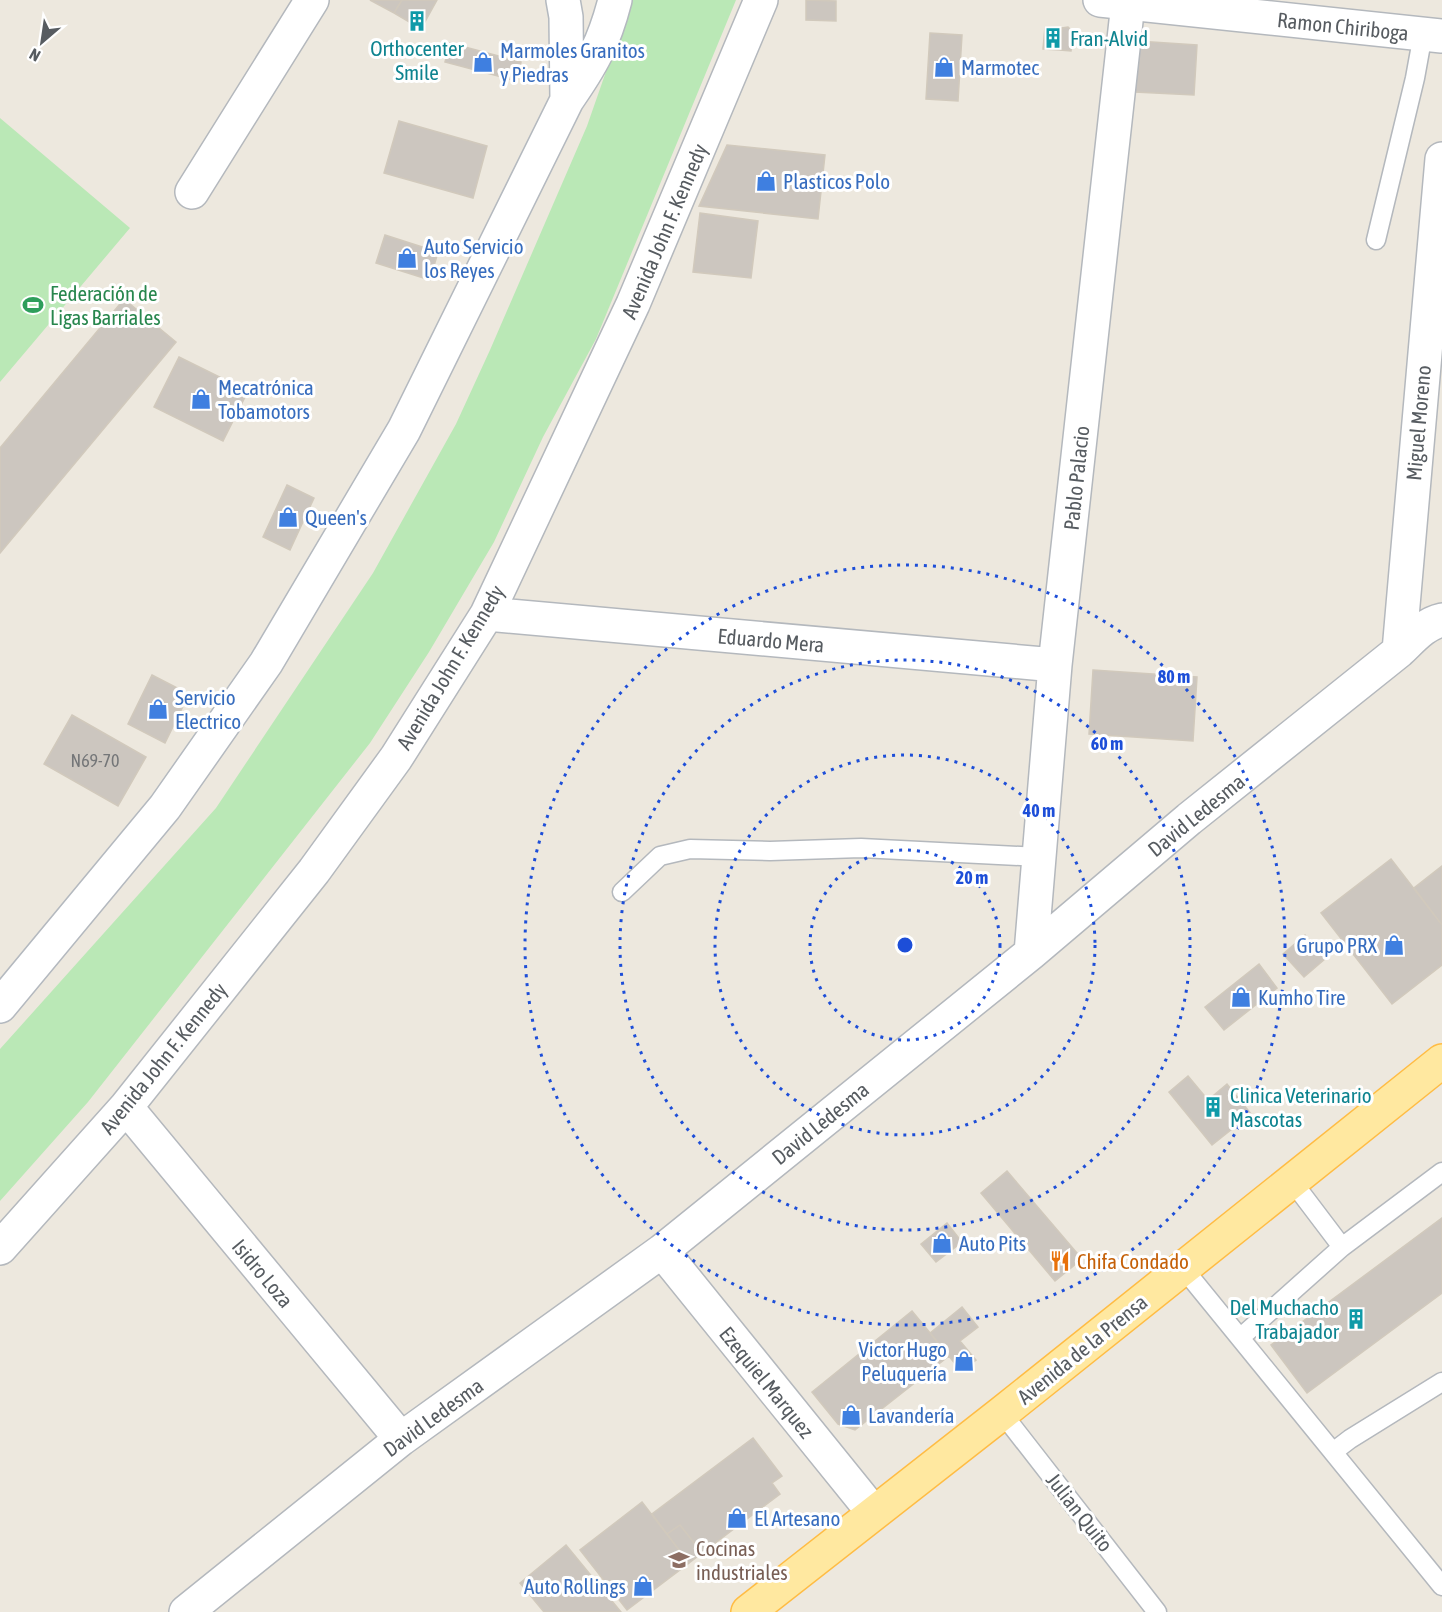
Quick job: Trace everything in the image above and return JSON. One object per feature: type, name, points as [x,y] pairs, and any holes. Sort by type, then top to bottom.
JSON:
[{"type":"main road","name":"Avenida de la Prensa","points":[[748,1612],[1002,1413],[1442,1061]]},
{"type":"street","points":[[192,192],[312,0]]},
{"type":"street","points":[[563,0],[566,16],[567,100]]},
{"type":"street","points":[[0,1006],[165,807],[266,663],[404,430],[567,100],[591,65],[607,31],[615,0]]},
{"type":"street","name":"Avenida John F. Kennedy","points":[[0,1248],[126,1107],[314,872],[396,758],[487,614],[633,304],[761,0]]},
{"type":"street","name":"Ramon Chiriboga","points":[[1114,1],[1432,35]]},
{"type":"street","name":"Pablo Palacio","points":[[1031,953],[1114,1]]},
{"type":"street","name":"Miguel Moreno","points":[[1399,651],[1442,159]]},
{"type":"street","name":"Eduardo Mera","points":[[487,614],[1055,665]]},
{"type":"street","name":"David Ledesma","points":[[186,1612],[401,1439],[662,1251],[1031,953],[1189,819],[1423,630],[1434,622],[1442,620]]},
{"type":"street","name":"Isidro Loza","points":[[126,1107],[401,1439]]},
{"type":"street","name":"Ezequiel Marquez","points":[[662,1251],[873,1512]]},
{"type":"lane","points":[[1376,240],[1415,78],[1432,35]]},
{"type":"lane","points":[[622,892],[660,856],[690,849],[770,851],[861,848],[1039,857]]},
{"type":"lane","points":[[1240,1338],[1342,1247],[1442,1172]]},
{"type":"lane","points":[[1292,1181],[1342,1247]]},
{"type":"lane","points":[[1183,1268],[1442,1586]]},
{"type":"lane","points":[[1333,1452],[1442,1382]]},
{"type":"lane","name":"Julian Quito","points":[[1002,1413],[1157,1612]]},
{"type":"green space","points":[[631,0],[736,0],[596,339],[543,437],[494,542],[429,652],[370,743],[88,1102],[0,1201],[0,1049],[216,808],[373,573],[456,424],[490,350],[587,126]]},
{"type":"green space","name":"Federación de Ligas Barriales","points":[[0,118],[130,228],[0,382]]},
{"type":"building","points":[[370,0],[402,0],[394,13]]},
{"type":"building","name":"Orthocenter Smile","points":[[402,0],[437,0],[421,29],[394,13]]},
{"type":"building","points":[[806,0],[836,1],[836,21],[806,20]]},
{"type":"building","name":"Fran-Alvid","points":[[1045,27],[1062,28],[1060,50],[1043,49]]},
{"type":"building","points":[[1068,27],[1073,32],[1071,51],[1060,50],[1062,28]]},
{"type":"building","name":"Marmotec","points":[[930,33],[962,35],[958,101],[926,99]]},
{"type":"building","points":[[1137,41],[1197,45],[1194,95],[1135,92]]},
{"type":"building","name":"Marmoles Granitos y Piedras","points":[[450,43],[521,62],[517,81],[445,62]]},
{"type":"building","points":[[399,121],[487,146],[473,198],[384,173]]},
{"type":"building","name":"Plasticos Polo","points":[[727,145],[825,155],[818,219],[699,206]]},
{"type":"building","points":[[700,213],[758,221],[751,278],[693,272]]},
{"type":"building","name":"Auto Servicio los Reyes","points":[[385,235],[438,252],[430,280],[376,263]]},
{"type":"building","points":[[124,299],[176,342],[0,553],[0,448]]},
{"type":"building","name":"Mecatrónica Tobamotors","points":[[179,357],[248,391],[223,441],[154,407]]},
{"type":"building","name":"Queen's","points":[[287,485],[314,498],[290,550],[263,537]]},
{"type":"building","points":[[1093,670],[1197,677],[1193,741],[1089,734]]},
{"type":"building","name":"Servicio Electrico","points":[[152,675],[189,694],[165,743],[128,724]]},
{"type":"building","points":[[72,715],[146,757],[118,806],[44,764]]},
{"type":"building","name":"Grupo PRX","points":[[1391,859],[1442,925],[1442,965],[1392,1004],[1321,913]]},
{"type":"building","points":[[1442,866],[1442,925],[1414,888]]},
{"type":"building","points":[[1305,935],[1325,959],[1304,977],[1283,954]]},
{"type":"building","name":"Kumho Tire","points":[[1259,964],[1277,988],[1224,1030],[1205,1007]]},
{"type":"building","name":"Clinica Veterinario Mascotas","points":[[1188,1076],[1208,1100],[1227,1084],[1251,1114],[1212,1145],[1169,1092]]},
{"type":"building","points":[[1007,1171],[1082,1259],[1055,1281],[981,1193]]},
{"type":"building","name":"Del Muchacho Trabajador","points":[[1442,1218],[1442,1293],[1307,1393],[1271,1345]]},
{"type":"building","name":"Auto Pits","points":[[947,1223],[962,1242],[936,1262],[921,1244]]},
{"type":"building","points":[[962,1307],[978,1327],[960,1341],[976,1360],[961,1371],[930,1333]]},
{"type":"building","points":[[912,1311],[949,1356],[855,1430],[838,1424],[812,1392]]},
{"type":"building","points":[[753,1438],[782,1476],[772,1483],[780,1494],[702,1553],[680,1525],[667,1534],[652,1514]]},
{"type":"building","points":[[642,1502],[689,1563],[627,1610],[580,1550]]},
{"type":"building","points":[[680,1525],[702,1553],[689,1563],[667,1534]]},
{"type":"building","points":[[566,1545],[621,1612],[544,1612],[520,1583]]},
{"type":"place","name":"Orthocenter Smile","points":[[417,21]]},
{"type":"place","name":"Fran-Alvid","points":[[1053,38]]},
{"type":"place","name":"Marmoles Granitos y Piedras","points":[[483,62]]},
{"type":"place","name":"Marmotec","points":[[944,67]]},
{"type":"place","name":"Plasticos Polo","points":[[766,181]]},
{"type":"place","name":"Auto Servicio los Reyes","points":[[407,258]]},
{"type":"place","name":"Federación de Ligas Barriales","points":[[33,305]]},
{"type":"place","name":"Mecatrónica Tobamotors","points":[[201,399]]},
{"type":"place","name":"Queen's","points":[[288,517]]},
{"type":"place","name":"Servicio Electrico","points":[[158,709]]},
{"type":"place","name":"Grupo PRX","points":[[1394,945]]},
{"type":"place","name":"Kumho Tire","points":[[1241,997]]},
{"type":"place","name":"Clinica Veterinario Mascotas","points":[[1213,1107]]},
{"type":"place","name":"Auto Pits","points":[[942,1243]]},
{"type":"place","name":"Chifa Condado","points":[[1060,1261]]},
{"type":"place","name":"Del Muchacho Trabajador","points":[[1356,1319]]},
{"type":"place","name":"Victor Hugo Peluquería","points":[[964,1361]]},
{"type":"place","name":"Lavandería","points":[[851,1415]]},
{"type":"place","name":"El Artesano","points":[[737,1518]]},
{"type":"place","name":"Cocinas industriales","points":[[679,1560]]},
{"type":"place","name":"Auto Rollings","points":[[643,1586]]}]
